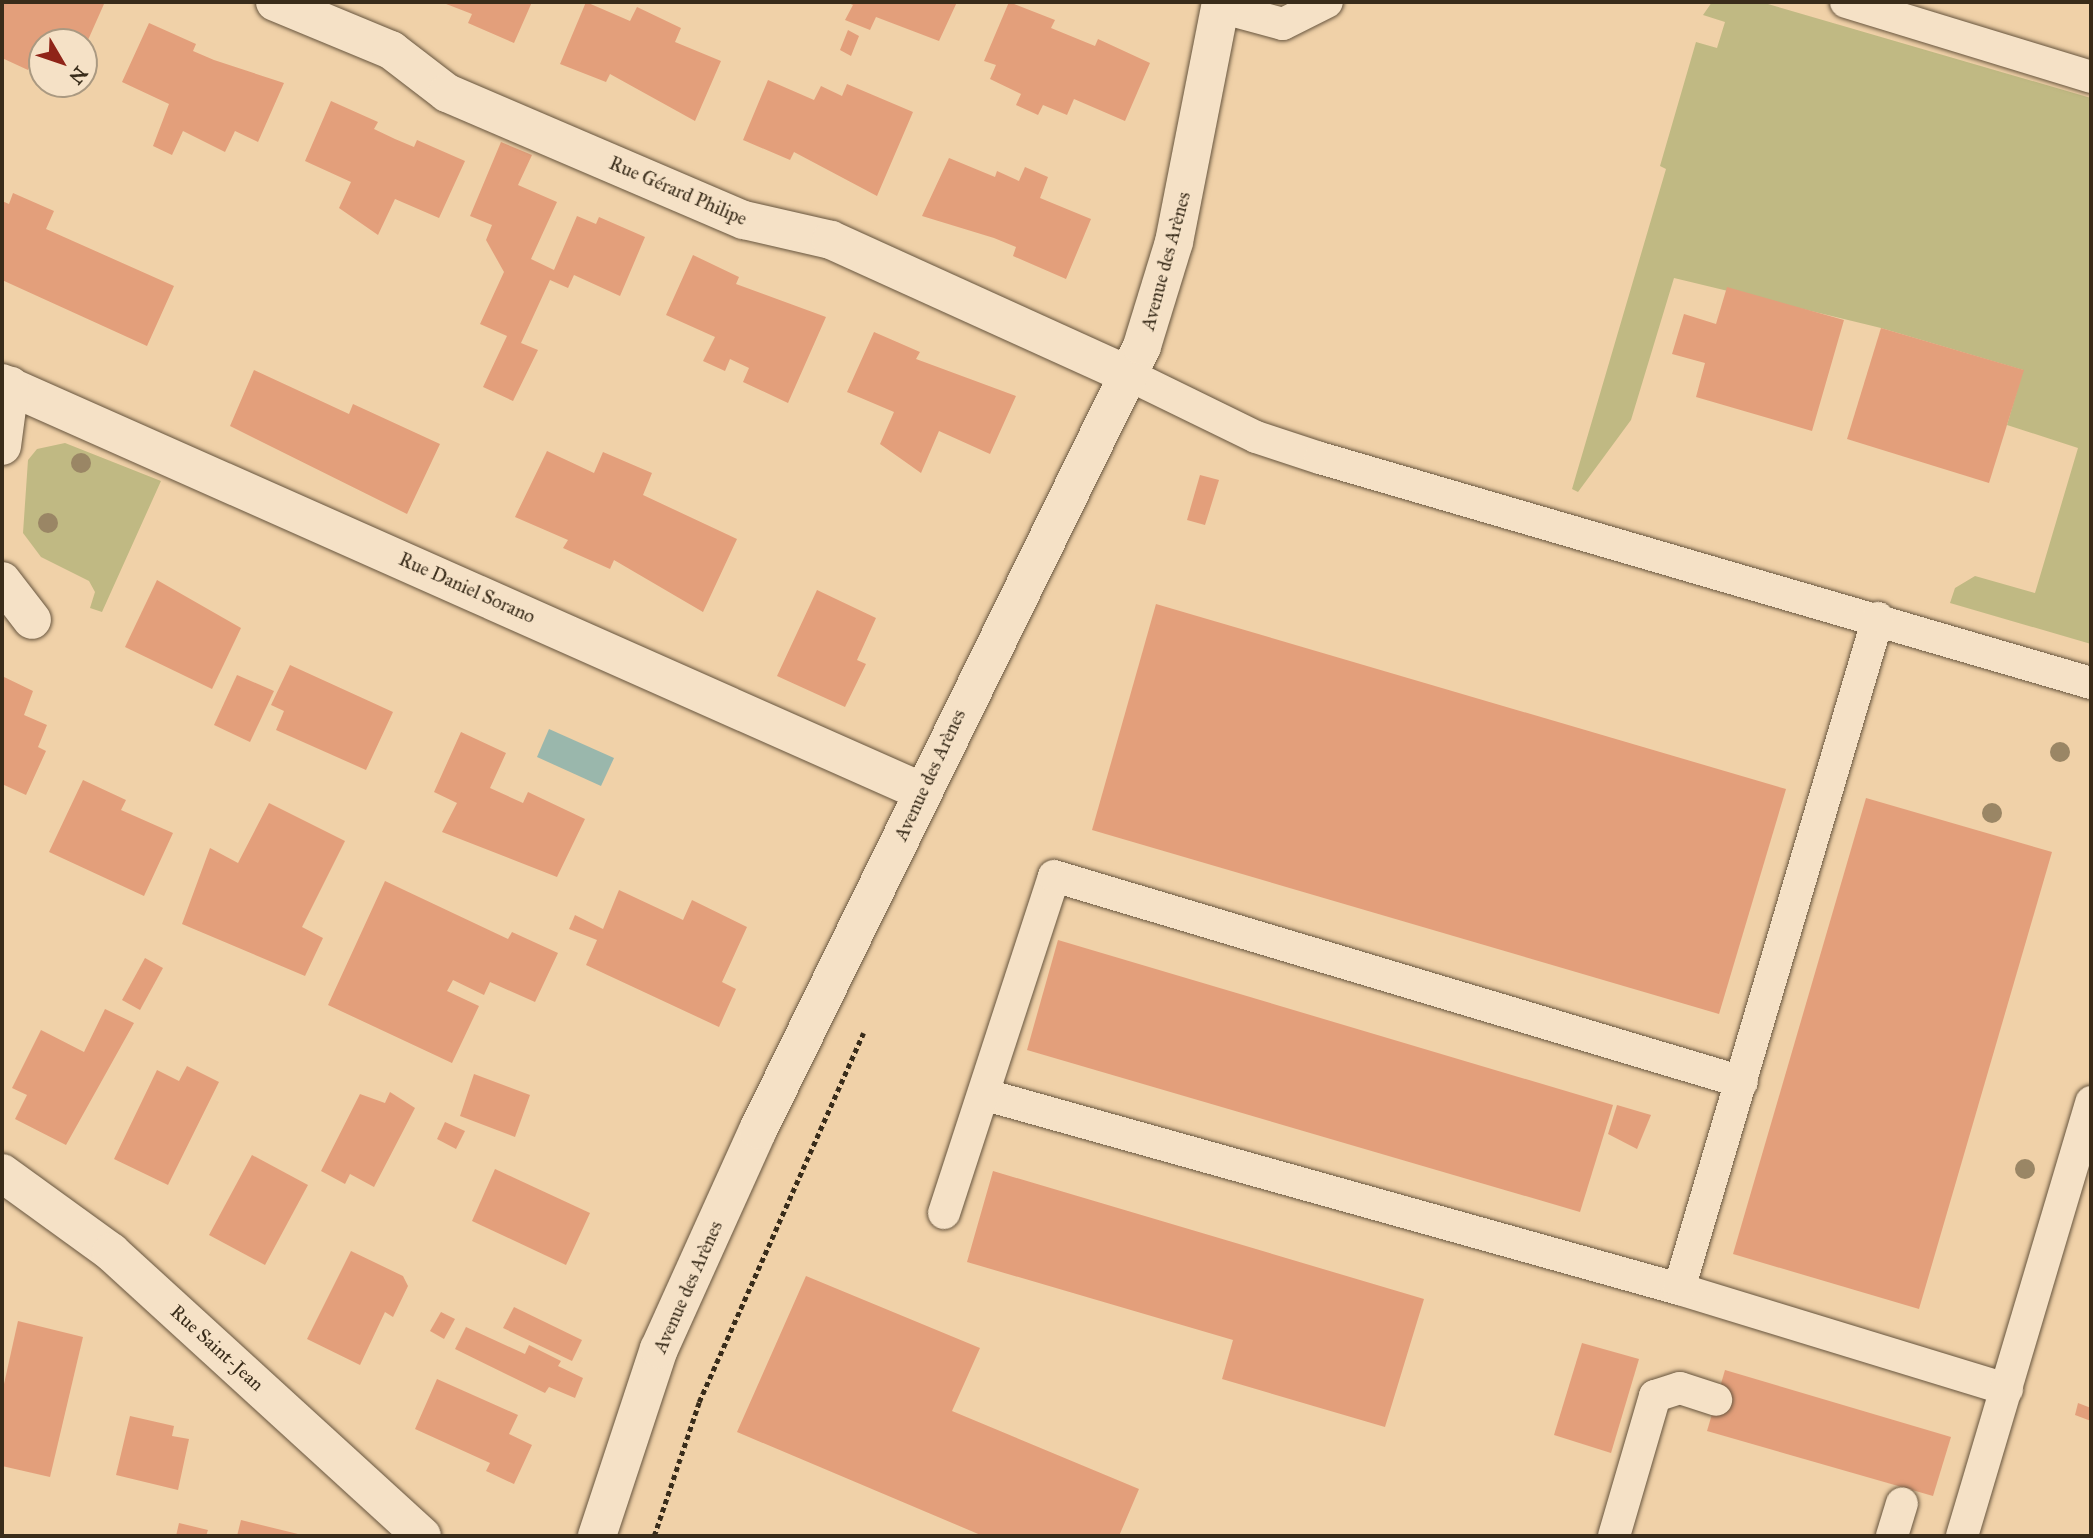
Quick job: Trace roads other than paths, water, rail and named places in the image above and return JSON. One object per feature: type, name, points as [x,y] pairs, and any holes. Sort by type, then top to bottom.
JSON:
[{"type":"street","name":"Rue Gérard Philipe","points":[[275,2],[391,50],[447,93],[744,220],[831,240],[1129,375]]},
{"type":"street","name":"Avenue des Arènes","points":[[597,1536],[659,1349],[923,792],[1129,375],[1174,242],[1216,3]]},
{"type":"street","name":"Rue Daniel Sorano","points":[[2,446],[6,384],[923,792]]},
{"type":"street","points":[[2,581],[32,620]]},
{"type":"street","name":"Rue Saint-Jean","points":[[2,1173],[111,1252],[422,1536]]},
{"type":"lane","points":[[1216,3],[1283,24],[1327,2]]},
{"type":"lane","points":[[1858,4],[2091,77]]},
{"type":"lane","points":[[1129,375],[1256,437],[1878,618],[2091,683]]},
{"type":"lane","points":[[1679,1289],[1878,618]]},
{"type":"lane","points":[[944,1213],[986,1095],[1054,876],[1742,1082]]},
{"type":"lane","points":[[986,1095],[1679,1289],[2007,1389]]},
{"type":"lane","points":[[1962,1536],[2091,1102]]},
{"type":"lane","points":[[1614,1536],[1655,1396],[1680,1388],[1716,1399]]},
{"type":"lane","points":[[1892,1536],[1902,1504]]}]
